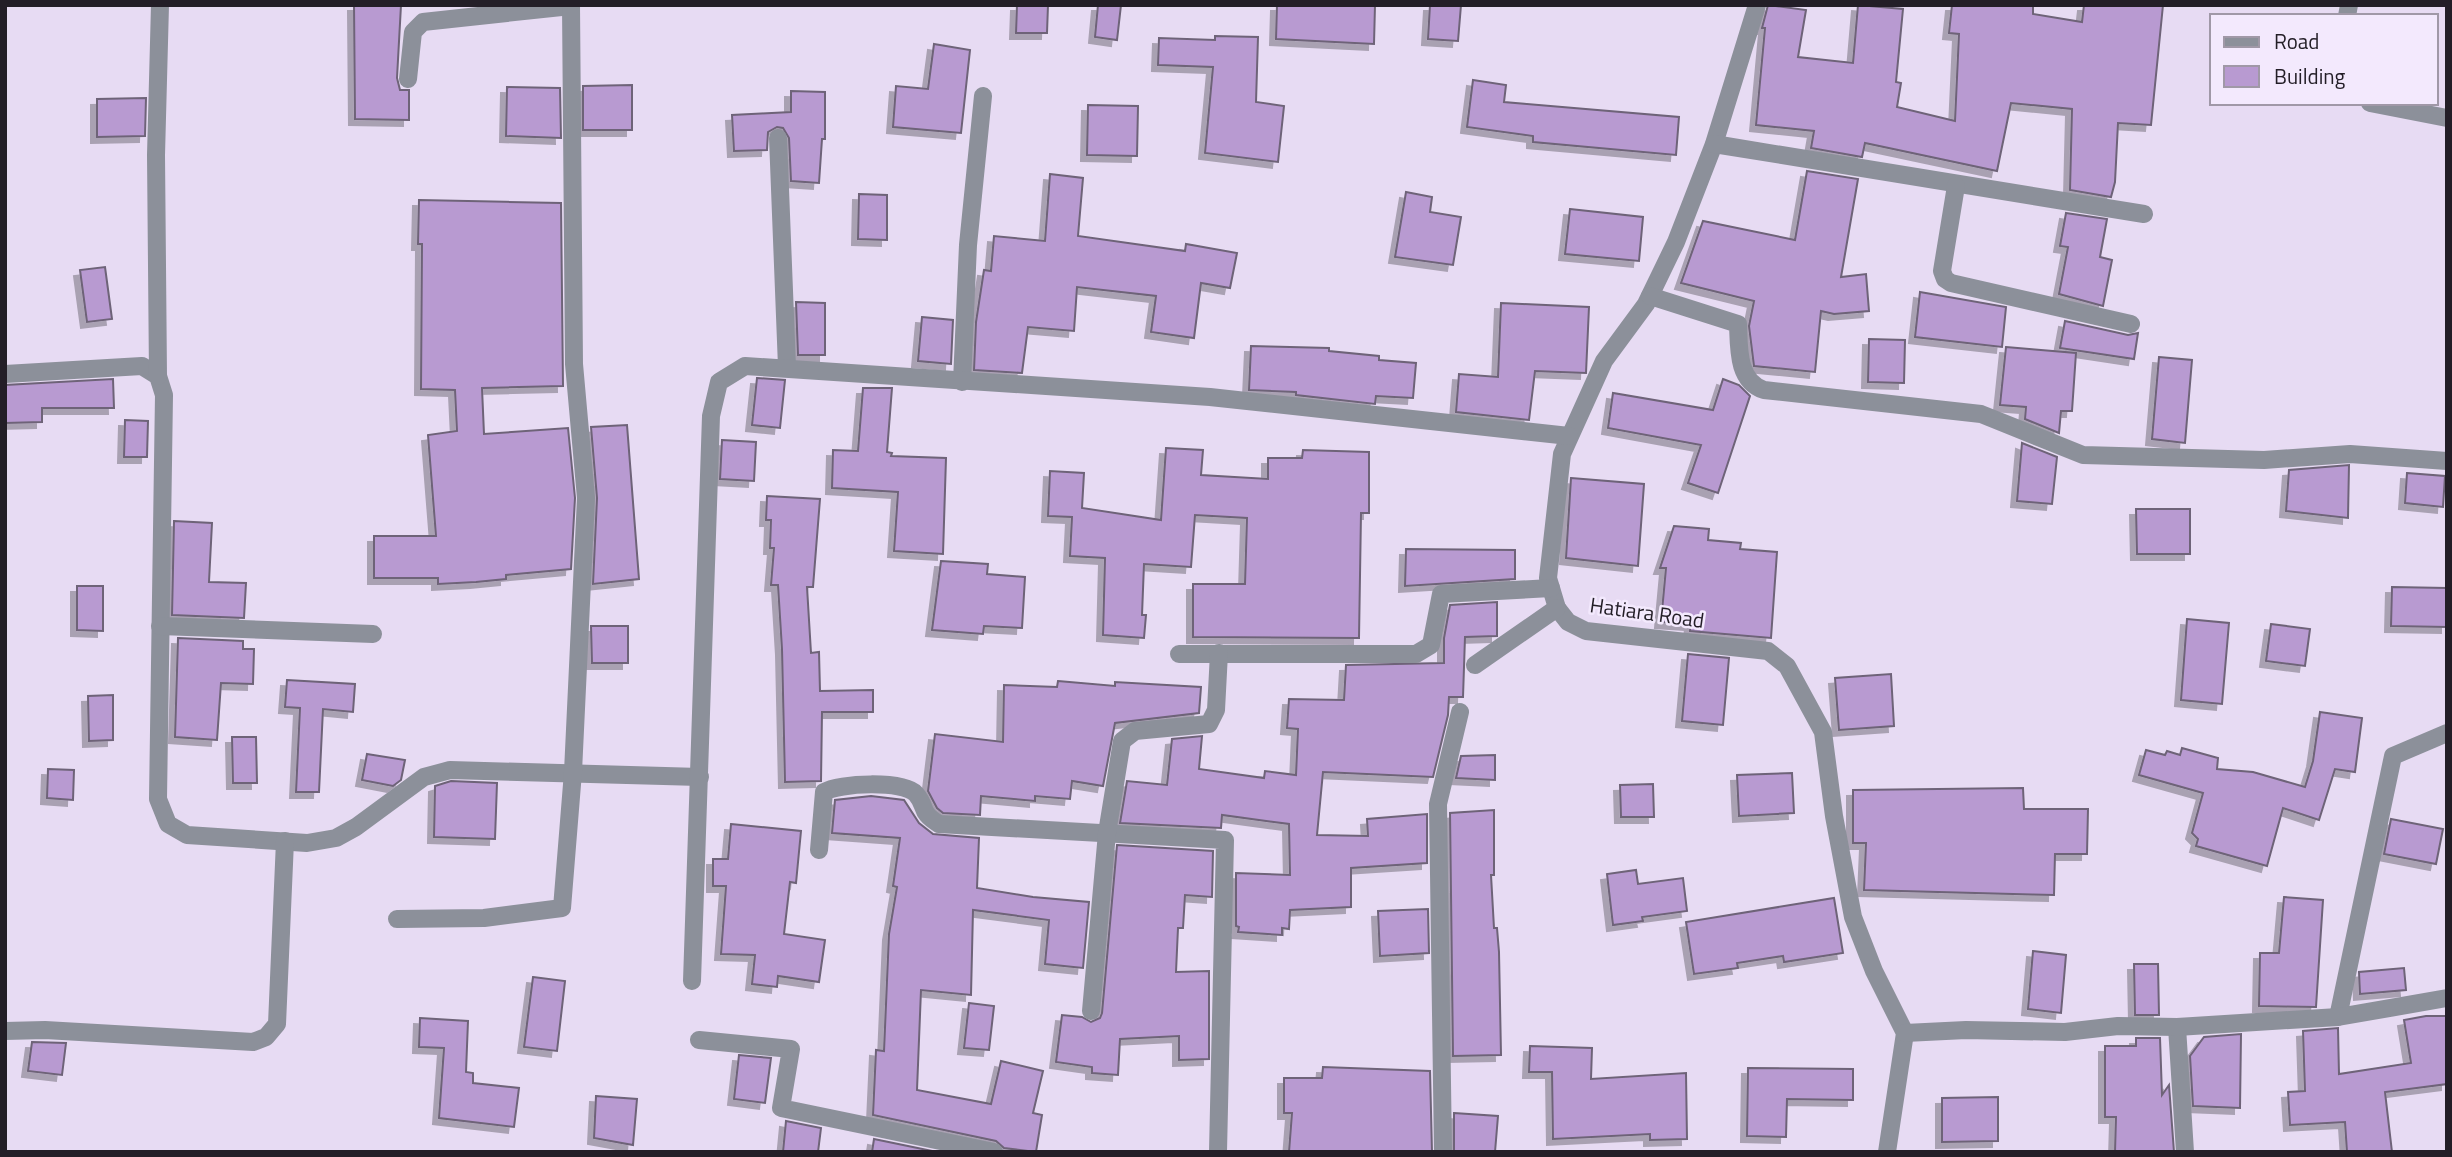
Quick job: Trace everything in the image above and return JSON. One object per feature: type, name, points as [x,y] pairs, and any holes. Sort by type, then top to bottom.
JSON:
[{"type":"street","points":[[160,5],[156,155],[158,376],[164,395],[158,799],[168,824],[187,835],[307,843],[336,838],[356,827],[415,783],[450,770],[699,777]]},
{"type":"street","points":[[1475,665],[1557,608],[1548,578],[1554,503],[1562,454],[1604,361],[1650,296],[1676,242],[1714,144],[1757,5]]},
{"type":"street","points":[[397,919],[484,918],[562,908],[573,772],[586,498],[574,364],[571,6],[423,23],[413,32],[408,79]]},
{"type":"street","points":[[962,382],[968,245],[983,96]]},
{"type":"street","points":[[2380,105],[2447,118]]},
{"type":"street","points":[[778,138],[787,367]]},
{"type":"street","points":[[1714,144],[1956,186],[2144,214]]},
{"type":"street","points":[[1956,186],[1942,271],[1945,279],[1951,283],[2131,324]]},
{"type":"street","points":[[1650,296],[1738,324],[1742,371],[1764,390],[1981,414],[2083,455],[2264,460],[2350,454],[2447,461]]},
{"type":"street","points":[[5,374],[142,366],[158,376]]},
{"type":"street","points":[[692,981],[711,416],[719,382],[736,371],[745,366],[787,367],[962,382],[1210,397],[1569,436]]},
{"type":"street","points":[[1179,653],[1416,654],[1430,645],[1441,594],[1551,588]]},
{"type":"street","name":"Hatiara Road","points":[[1557,608],[1567,622],[1586,631],[1768,651],[1787,666],[1823,732],[1834,816],[1853,917],[1874,971],[1905,1033]]},
{"type":"street","points":[[160,626],[373,634]]},
{"type":"street","points":[[1091,1011],[1107,833],[1122,741],[1135,731],[1209,724],[1216,710],[1219,653]]},
{"type":"street","points":[[1443,1152],[1438,804],[1460,712]]},
{"type":"street","points":[[2338,1017],[2393,756],[2447,733]]},
{"type":"street","points":[[818,850],[824,792],[835,786],[902,787],[916,794],[924,815],[939,824],[1226,840],[1218,1152]]},
{"type":"street","points":[[5,1031],[45,1030],[253,1042],[266,1037],[277,1024],[285,841]]},
{"type":"street","points":[[1887,1152],[1905,1033],[2177,1027],[2338,1017],[2447,998]]},
{"type":"street","points":[[2177,1027],[2185,1152]]},
{"type":"street","points":[[699,1040],[791,1049],[781,1108],[994,1152]]},
{"type":"building","points":[[354,5],[401,5],[397,78],[400,90],[409,90],[409,120],[355,119]]},
{"type":"building","points":[[1017,5],[1048,5],[1047,33],[1016,33]]},
{"type":"building","points":[[1098,5],[1121,5],[1117,40],[1095,37]]},
{"type":"building","points":[[1277,5],[1375,5],[1374,44],[1276,39]]},
{"type":"building","points":[[1430,5],[1461,5],[1458,41],[1428,39]]},
{"type":"building","points":[[1768,5],[1806,10],[1798,57],[1853,63],[1858,5],[1903,9],[1896,82],[1901,83],[1897,107],[1955,121],[1959,34],[1949,33],[1952,5],[2033,5],[2033,14],[2082,22],[2084,5],[2163,5],[2151,125],[2118,123],[2115,182],[2111,197],[2070,190],[2072,109],[2011,103],[1997,171],[1865,143],[1862,157],[1811,148],[1814,131],[1756,125],[1765,28],[1762,28]]},
{"type":"building","points":[[1215,36],[1258,37],[1256,102],[1284,106],[1278,162],[1205,153],[1213,67],[1158,65],[1159,38],[1215,40]]},
{"type":"building","points":[[934,44],[970,50],[961,133],[893,127],[896,86],[928,89]]},
{"type":"building","points":[[1473,80],[1506,85],[1504,102],[1679,117],[1676,155],[1533,142],[1533,136],[1467,127]]},
{"type":"building","points":[[632,85],[632,130],[583,130],[583,86]]},
{"type":"building","points":[[507,87],[560,88],[561,138],[506,136]]},
{"type":"building","points":[[791,91],[825,92],[825,139],[822,139],[819,183],[791,181],[789,138],[783,128],[777,127],[768,132],[767,150],[734,151],[732,115],[791,112]]},
{"type":"building","points":[[146,98],[145,136],[97,137],[97,99]]},
{"type":"building","points":[[1088,105],[1138,106],[1137,156],[1087,155]]},
{"type":"building","points":[[1807,171],[1858,179],[1841,277],[1866,274],[1869,311],[1834,314],[1821,311],[1815,372],[1754,366],[1749,326],[1754,301],[1681,283],[1703,221],[1795,240]]},
{"type":"building","points":[[1050,174],[1083,178],[1078,236],[1185,251],[1186,244],[1237,253],[1230,288],[1201,283],[1194,338],[1151,332],[1156,296],[1077,287],[1074,331],[1028,327],[1022,373],[974,370],[976,322],[984,270],[991,271],[994,236],[1045,241]]},
{"type":"building","points":[[1406,192],[1432,197],[1430,212],[1461,217],[1453,265],[1395,257]]},
{"type":"building","points":[[859,194],[887,195],[887,240],[858,239]]},
{"type":"building","points":[[419,200],[561,203],[563,386],[482,388],[484,434],[568,428],[575,498],[571,569],[506,575],[506,579],[438,584],[438,578],[374,578],[374,536],[436,536],[428,435],[457,431],[455,390],[421,389],[422,244],[418,244]]},
{"type":"building","points":[[1570,209],[1643,217],[1639,261],[1565,254]]},
{"type":"building","points":[[2066,213],[2107,219],[2100,257],[2112,260],[2103,306],[2059,294],[2068,247],[2060,246]]},
{"type":"building","points":[[105,267],[112,319],[87,322],[80,270]]},
{"type":"building","points":[[1920,292],[2006,307],[2002,347],[1915,337]]},
{"type":"building","points":[[796,302],[825,303],[825,355],[798,355]]},
{"type":"building","points":[[1501,303],[1589,307],[1586,373],[1535,371],[1529,420],[1456,412],[1459,374],[1498,377]]},
{"type":"building","points":[[922,317],[953,320],[951,364],[918,361]]},
{"type":"building","points":[[2065,321],[2128,335],[2138,333],[2134,359],[2060,348]]},
{"type":"building","points":[[1869,339],[1905,340],[1904,383],[1868,382]]},
{"type":"building","points":[[1251,346],[1329,348],[1329,351],[1379,356],[1379,360],[1416,363],[1413,398],[1376,396],[1375,404],[1296,395],[1296,392],[1249,390]]},
{"type":"building","points":[[2006,347],[2076,353],[2072,411],[2061,411],[2059,433],[2025,419],[2026,407],[2000,405]]},
{"type":"building","points":[[2159,357],[2192,360],[2185,443],[2152,439]]},
{"type":"building","points":[[757,378],[785,380],[780,428],[752,425]]},
{"type":"building","points":[[113,379],[114,408],[42,408],[42,422],[5,423],[5,385]]},
{"type":"building","points":[[1723,379],[1739,385],[1750,396],[1718,493],[1688,483],[1701,445],[1608,428],[1613,393],[1713,410]]},
{"type":"building","points":[[863,388],[892,388],[887,452],[892,453],[891,456],[946,458],[943,554],[894,551],[898,492],[832,488],[833,450],[858,451]]},
{"type":"building","points":[[125,420],[148,421],[147,457],[124,457]]},
{"type":"building","points":[[627,425],[639,579],[593,584],[597,498],[591,427]]},
{"type":"building","points":[[722,440],[756,442],[754,481],[720,479]]},
{"type":"building","points":[[2022,443],[2057,457],[2052,504],[2017,501]]},
{"type":"building","points":[[1166,448],[1203,450],[1201,475],[1268,479],[1268,458],[1302,458],[1303,450],[1369,452],[1369,513],[1361,513],[1359,638],[1193,637],[1193,584],[1245,584],[1247,518],[1195,515],[1191,567],[1144,564],[1144,638],[1103,635],[1105,558],[1070,556],[1072,517],[1048,516],[1050,471],[1084,473],[1082,508],[1161,520]]},
{"type":"building","points":[[2349,465],[2348,518],[2286,511],[2289,470]]},
{"type":"building","points":[[2407,473],[2445,476],[2443,507],[2405,503]]},
{"type":"building","points":[[1571,478],[1644,484],[1638,566],[1566,558]]},
{"type":"building","points":[[767,496],[820,499],[813,587],[807,587],[811,653],[819,652],[820,691],[873,690],[873,712],[822,712],[821,781],[785,782],[778,585],[771,585],[774,548],[770,548],[771,520],[766,520]]},
{"type":"building","points":[[2136,509],[2190,509],[2190,554],[2137,554]]},
{"type":"building","points":[[174,521],[212,523],[209,582],[246,583],[244,618],[172,615]]},
{"type":"building","points":[[1674,526],[1709,529],[1708,540],[1741,543],[1740,549],[1777,552],[1771,638],[1690,631],[1691,624],[1661,622],[1666,568],[1660,568]]},
{"type":"building","points":[[1406,549],[1515,550],[1515,579],[1405,586]]},
{"type":"building","points":[[941,561],[988,564],[987,574],[1025,577],[1022,628],[984,626],[983,634],[932,630]]},
{"type":"building","points":[[77,586],[103,586],[103,631],[77,630]]},
{"type":"building","points":[[2392,587],[2447,588],[2447,627],[2391,626]]},
{"type":"building","points":[[1497,602],[1497,636],[1465,637],[1463,697],[1449,697],[1448,715],[1433,777],[1323,772],[1317,835],[1368,836],[1367,819],[1427,814],[1427,863],[1351,868],[1351,907],[1290,910],[1289,929],[1282,928],[1282,935],[1238,932],[1236,873],[1290,875],[1289,824],[1222,815],[1221,828],[1120,823],[1127,781],[1167,785],[1172,739],[1202,736],[1199,769],[1264,778],[1265,771],[1296,775],[1298,729],[1287,728],[1289,699],[1344,700],[1346,665],[1444,663],[1444,638],[1450,605]]},
{"type":"building","points":[[2187,619],[2229,623],[2222,704],[2181,700]]},
{"type":"building","points":[[2271,624],[2310,629],[2305,666],[2266,661]]},
{"type":"building","points":[[591,626],[628,626],[628,663],[592,663]]},
{"type":"building","points":[[178,638],[243,641],[243,649],[254,649],[253,684],[221,683],[217,740],[175,737]]},
{"type":"building","points":[[1688,654],[1729,658],[1723,725],[1682,721]]},
{"type":"building","points":[[1891,674],[1894,726],[1839,730],[1835,678]]},
{"type":"building","points":[[287,680],[355,684],[353,712],[323,709],[319,792],[296,792],[300,708],[285,707]]},
{"type":"building","points":[[1058,681],[1115,686],[1115,682],[1201,687],[1199,713],[1115,723],[1103,786],[1072,781],[1070,799],[1035,796],[1035,801],[981,796],[980,815],[943,813],[937,808],[928,791],[935,734],[1003,742],[1004,685],[1057,687]]},
{"type":"building","points":[[113,695],[113,740],[89,741],[88,696]]},
{"type":"building","points":[[2320,712],[2362,718],[2355,772],[2335,769],[2319,820],[2283,808],[2267,866],[2196,846],[2198,839],[2192,833],[2203,793],[2139,775],[2146,750],[2165,755],[2167,751],[2180,755],[2182,748],[2218,758],[2217,769],[2253,772],[2305,787],[2313,761]]},
{"type":"building","points":[[232,737],[256,737],[257,783],[233,783]]},
{"type":"building","points":[[367,754],[405,760],[401,780],[393,786],[362,780]]},
{"type":"building","points":[[1495,755],[1495,780],[1456,778],[1461,756]]},
{"type":"building","points":[[48,769],[74,770],[73,800],[47,798]]},
{"type":"building","points":[[1792,773],[1794,813],[1739,816],[1737,775]]},
{"type":"building","points":[[451,781],[497,783],[495,839],[434,837],[435,786]]},
{"type":"building","points":[[1653,784],[1654,817],[1621,817],[1620,785]]},
{"type":"building","points":[[2023,788],[2024,809],[2088,809],[2087,854],[2055,854],[2054,895],[1864,890],[1866,843],[1853,843],[1853,790]]},
{"type":"building","points":[[871,796],[904,800],[919,823],[933,834],[979,838],[977,888],[1089,902],[1083,968],[1045,964],[1049,920],[973,910],[971,995],[921,990],[917,1090],[991,1104],[1001,1061],[1043,1071],[1033,1113],[1042,1115],[1036,1152],[1004,1148],[996,1141],[873,1115],[876,1050],[884,1051],[889,934],[897,887],[893,886],[900,838],[832,833],[835,800]]},
{"type":"building","points":[[1494,810],[1494,875],[1491,875],[1494,928],[1497,928],[1499,952],[1501,1055],[1453,1056],[1450,813]]},
{"type":"building","points":[[2391,819],[2443,829],[2436,864],[2384,854]]},
{"type":"building","points":[[731,824],[801,831],[796,883],[790,882],[784,934],[825,940],[819,982],[778,976],[777,987],[752,984],[755,955],[721,954],[726,886],[713,886],[713,859],[728,859]]},
{"type":"building","points":[[1117,845],[1213,851],[1212,897],[1185,895],[1183,928],[1178,928],[1176,972],[1209,971],[1209,1059],[1179,1060],[1179,1036],[1120,1039],[1118,1075],[1092,1073],[1092,1067],[1056,1062],[1062,1015],[1082,1017],[1091,1022],[1100,1018],[1102,1013]]},
{"type":"building","points":[[1636,870],[1638,884],[1683,878],[1687,911],[1642,917],[1643,921],[1613,925],[1607,874]]},
{"type":"building","points":[[2284,897],[2323,900],[2316,1007],[2259,1006],[2260,953],[2279,953]]},
{"type":"building","points":[[1834,898],[1843,953],[1784,962],[1783,956],[1737,963],[1738,968],[1694,974],[1686,922]]},
{"type":"building","points":[[1428,909],[1429,953],[1380,956],[1378,911]]},
{"type":"building","points":[[2033,951],[2066,955],[2061,1013],[2028,1009]]},
{"type":"building","points":[[2134,964],[2158,964],[2159,1015],[2135,1015]]},
{"type":"building","points":[[2404,968],[2406,990],[2360,994],[2359,972]]},
{"type":"building","points":[[533,977],[565,981],[557,1051],[524,1047]]},
{"type":"building","points":[[969,1003],[994,1006],[989,1050],[964,1048]]},
{"type":"building","points":[[2447,1016],[2447,1084],[2385,1092],[2392,1152],[2347,1152],[2345,1122],[2290,1125],[2288,1092],[2305,1091],[2303,1031],[2338,1028],[2339,1074],[2411,1063],[2404,1020]]},
{"type":"building","points":[[420,1018],[468,1021],[466,1072],[473,1073],[473,1083],[519,1088],[514,1127],[439,1118],[444,1048],[419,1047]]},
{"type":"building","points":[[2241,1034],[2240,1108],[2193,1106],[2190,1056],[2204,1037]]},
{"type":"building","points":[[2136,1038],[2160,1038],[2162,1095],[2169,1085],[2174,1152],[2115,1152],[2116,1117],[2105,1117],[2105,1046],[2136,1046]]},
{"type":"building","points":[[32,1042],[66,1043],[62,1075],[28,1071]]},
{"type":"building","points":[[1530,1046],[1592,1048],[1591,1079],[1686,1073],[1687,1139],[1650,1140],[1650,1134],[1553,1139],[1552,1072],[1529,1072]]},
{"type":"building","points":[[739,1055],[771,1058],[765,1103],[734,1099]]},
{"type":"building","points":[[1323,1067],[1430,1071],[1432,1152],[1289,1152],[1292,1113],[1284,1113],[1284,1078],[1322,1078]]},
{"type":"building","points":[[1748,1068],[1853,1069],[1853,1100],[1787,1099],[1786,1137],[1747,1136]]},
{"type":"building","points":[[596,1096],[637,1099],[633,1145],[594,1138]]},
{"type":"building","points":[[1998,1097],[1998,1141],[1942,1142],[1942,1098]]},
{"type":"building","points":[[1454,1113],[1498,1116],[1495,1152],[1454,1152]]},
{"type":"building","points":[[786,1121],[821,1128],[818,1152],[783,1152]]},
{"type":"building","points":[[874,1139],[937,1152],[872,1152]]}]
